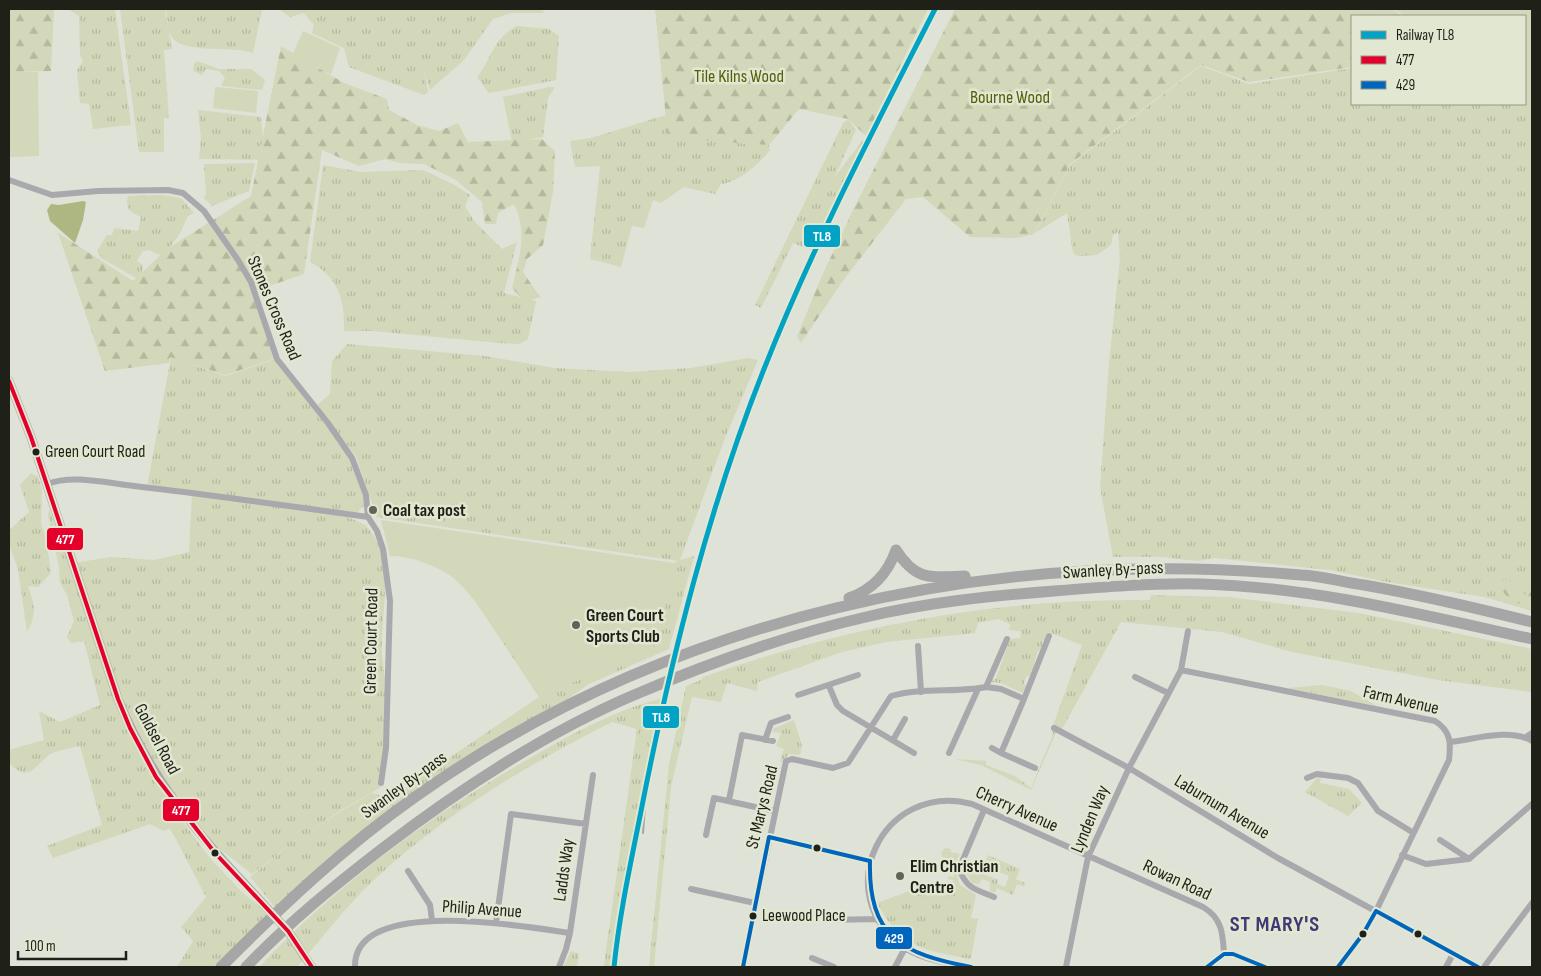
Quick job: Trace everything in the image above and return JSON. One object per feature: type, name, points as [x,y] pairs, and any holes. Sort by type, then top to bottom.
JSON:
[{"type":"highway","points":[[715,644],[735,632],[858,594],[884,575],[896,550],[907,566],[928,577],[1048,574]]},
{"type":"highway","name":"Swanley By-pass","points":[[221,967],[298,890],[347,848],[414,797],[470,760],[585,696],[637,673],[715,644],[857,601],[978,580],[1116,568],[1303,575],[1439,599],[1532,622]]},
{"type":"highway","name":"Swanley By-pass","points":[[246,967],[310,905],[432,811],[552,736],[635,695],[757,648],[867,616],[984,596],[1110,586],[1202,584],[1310,593],[1433,616],[1532,639]]},
{"type":"main road","points":[[9,381],[26,422],[47,484]]},
{"type":"main road","name":"Goldsel Road","points":[[47,484],[118,699],[130,728],[156,777],[199,833],[288,930],[312,967]]},
{"type":"street","name":"Stones Cross Road","points":[[9,180],[52,195],[98,191],[168,190],[183,193],[204,211],[221,233],[251,282],[276,359],[328,423],[352,458],[366,495],[368,517]]},
{"type":"street","points":[[47,484],[60,479],[81,481],[195,493],[368,517]]},
{"type":"street","name":"Green Court Road","points":[[368,517],[377,531],[384,549],[390,601],[386,748],[381,783]]},
{"type":"street","name":"Lynden Way","points":[[1066,967],[1088,857],[1129,768],[1181,670],[1188,632]]},
{"type":"street","points":[[1001,752],[1050,636]]},
{"type":"street","points":[[986,687],[1007,639]]},
{"type":"street","points":[[918,646],[921,692]]},
{"type":"street","name":"Farm Avenue","points":[[1181,670],[1435,721],[1448,733],[1451,742]]},
{"type":"street","points":[[798,696],[858,675]]},
{"type":"street","points":[[1135,677],[1168,693]]},
{"type":"street","points":[[829,686],[837,705],[914,753]]},
{"type":"street","name":"St Marys Road","points":[[743,967],[774,811],[786,762],[792,759],[840,767],[851,760],[870,726],[891,696],[903,692],[978,689],[986,687],[1001,689],[1024,699]]},
{"type":"street","points":[[949,753],[978,689]]},
{"type":"street","points":[[729,800],[742,735],[769,741],[772,722],[788,716]]},
{"type":"street","points":[[892,740],[905,719]]},
{"type":"street","name":"Laburnum Avenue","points":[[1054,728],[1129,768],[1278,858],[1478,967]]},
{"type":"street","points":[[1526,737],[1532,733]]},
{"type":"street","points":[[1338,967],[1363,934],[1376,910],[1412,832],[1449,760],[1451,742],[1512,734],[1526,737],[1532,741]]},
{"type":"street","points":[[992,748],[1035,768]]},
{"type":"street","points":[[1307,778],[1317,774],[1348,778],[1358,783],[1378,811],[1412,832]]},
{"type":"street","name":"Ladds Way","points":[[559,967],[570,933],[593,775]]},
{"type":"street","points":[[706,835],[714,798],[774,811]]},
{"type":"street","name":"Cherry Avenue","points":[[971,967],[936,960],[905,948],[891,936],[878,919],[868,894],[870,861],[880,838],[891,826],[919,805],[951,800],[972,804],[1088,857]]},
{"type":"street","points":[[1402,855],[1426,864],[1468,859],[1532,804]]},
{"type":"street","points":[[984,810],[960,869],[964,882],[972,888],[994,897]]},
{"type":"street","points":[[496,923],[511,814],[586,824]]},
{"type":"street","points":[[769,837],[870,861]]},
{"type":"street","points":[[1440,840],[1468,859]]},
{"type":"street","name":"Rowan Road","points":[[1088,857],[1211,912],[1221,925],[1224,954]]},
{"type":"street","points":[[408,871],[430,905],[432,920]]},
{"type":"street","points":[[691,889],[756,903]]},
{"type":"street","points":[[1484,967],[1532,903]]},
{"type":"street","name":"Philip Avenue","points":[[355,967],[357,952],[364,941],[383,931],[432,920],[461,919],[570,933]]},
{"type":"street","points":[[828,920],[878,919]]},
{"type":"street","points":[[895,967],[905,948]]},
{"type":"street","points":[[1207,967],[1224,954],[1233,954],[1265,967]]},
{"type":"street","points":[[1446,967],[1453,954]]},
{"type":"street","points":[[812,958],[834,967]]},
{"type":"green space","points":[[9,9],[54,9],[51,71],[9,72]]},
{"type":"green space","points":[[68,9],[115,9],[131,125],[93,129],[89,104],[80,103],[77,70],[83,61],[80,55],[79,16]]},
{"type":"green space","points":[[120,9],[165,9],[172,49],[164,50],[169,118],[164,118],[164,152],[139,152]]},
{"type":"green space","points":[[166,9],[262,9],[253,53],[196,48],[177,42],[170,33]]},
{"type":"green space","points":[[279,9],[542,9],[544,13],[511,13],[493,19],[464,60],[430,90],[424,70],[428,92],[424,95],[349,67],[344,48],[312,33],[314,25],[304,13],[290,17]]},
{"type":"green space","name":"Tile Kilns Wood","points":[[655,9],[928,9],[866,136],[848,119],[799,109],[769,145],[668,138]]},
{"type":"green space","name":"Bourne Wood","points":[[955,9],[1393,9],[1401,15],[1351,15],[1351,67],[1249,82],[1201,65],[1070,164],[1034,234],[1016,238],[970,237],[923,197],[906,199],[842,282],[801,343],[797,337],[820,280],[852,212]]},
{"type":"green space","points":[[1395,9],[1532,9],[1532,588],[1521,603],[1532,608],[1532,611],[1484,597],[1387,582],[1330,570],[1215,558],[1197,561],[1163,557],[1113,557],[1100,487],[1109,363],[1120,258],[1118,232],[1113,235],[1111,245],[1097,255],[1078,256],[1073,253],[1067,213],[1035,233],[1070,165],[1201,66],[1249,84],[1351,68],[1351,105],[1526,105],[1526,15],[1403,15]]},
{"type":"green space","points":[[517,26],[549,29],[559,36],[556,80],[489,93],[477,77],[498,42]]},
{"type":"green space","points":[[303,31],[340,48],[331,74],[292,56]]},
{"type":"green space","points":[[281,46],[344,83],[387,99],[389,110],[417,125],[439,131],[458,123],[468,142],[542,139],[555,151],[553,192],[543,245],[527,259],[523,272],[540,297],[525,302],[512,288],[521,246],[521,225],[514,204],[498,213],[496,224],[485,224],[482,202],[456,180],[424,164],[400,163],[385,159],[359,166],[322,150],[304,274],[252,292],[274,359],[225,375],[170,357],[169,363],[105,371],[58,233],[133,281],[167,249],[251,196]]},
{"type":"green space","points":[[197,61],[219,69],[251,69],[265,80],[262,90],[221,86],[225,78],[219,71],[206,69],[202,75],[193,71],[194,64]]},
{"type":"green space","points":[[9,72],[38,72],[39,156],[9,157]]},
{"type":"green space","points":[[215,87],[258,91],[256,113],[213,108]]},
{"type":"green space","points":[[555,87],[548,98],[543,137],[512,142],[503,97]]},
{"type":"green space","points":[[198,110],[261,117],[265,160],[199,159],[201,137]]},
{"type":"green space","points":[[666,115],[669,138],[769,145],[770,150],[761,161],[741,176],[728,183],[721,184],[715,194],[684,187],[661,203],[653,200],[644,228],[632,226],[621,267],[590,259],[600,166],[575,167],[570,141],[591,138]]},
{"type":"green space","points":[[848,119],[856,130],[834,178],[863,140],[865,142],[811,250],[793,243],[761,308],[755,305],[843,123]]},
{"type":"green space","points":[[255,163],[249,191],[212,206],[204,198],[206,194],[204,164]]},
{"type":"green space","points":[[323,165],[360,172],[423,170],[453,184],[470,195],[465,206],[474,221],[502,249],[517,242],[504,293],[536,301],[528,339],[519,344],[373,331],[344,331],[343,310],[338,291],[328,275],[310,262]]},
{"type":"green space","points":[[161,195],[181,198],[194,213],[188,216],[179,235],[163,256],[148,250],[142,252],[137,261],[143,265],[141,281],[101,258],[97,251],[107,235],[112,235],[114,228],[138,231],[141,217],[129,209],[127,204],[128,196]]},
{"type":"green space","points":[[347,344],[485,356],[555,368],[630,372],[691,368],[748,358],[758,360],[725,438],[680,560],[694,556],[669,649],[589,684],[531,725],[455,770],[278,911],[250,877],[292,843],[252,874],[199,833],[131,728],[74,563],[111,557],[154,560],[189,552],[192,493],[313,509],[356,521],[367,527],[376,540],[382,555],[385,572],[382,656],[387,688],[387,705],[380,788],[341,810],[298,840],[372,793],[390,798],[539,697],[473,598],[653,570],[679,561],[377,517],[355,455],[316,406],[330,394],[332,361]]},
{"type":"green space","points":[[171,357],[225,376],[276,359],[345,449],[366,503],[356,514],[147,487]]},
{"type":"green space","points":[[31,473],[38,477],[42,489],[41,523],[46,539],[51,573],[38,587],[28,586],[34,615],[27,632],[18,569],[9,545],[9,530],[29,512],[20,485]]},
{"type":"green space","points":[[49,509],[130,728],[170,804],[209,857],[241,891],[271,917],[220,967],[177,967],[193,941],[181,927],[206,897],[170,828],[164,831],[150,824],[53,858],[47,846],[102,825],[80,746],[52,753],[31,771],[22,772],[10,764],[9,750],[44,740],[39,711],[60,722],[100,705],[84,641],[71,643],[67,637],[74,621],[67,595],[60,583],[59,567],[48,515]]},
{"type":"green space","name":"Green Court Sports Club","points":[[381,520],[674,563],[676,569],[651,657],[614,665],[539,697],[484,613],[459,583],[448,574],[428,564],[405,557],[390,556]]},
{"type":"green space","points":[[1507,579],[1522,589],[1525,595],[1532,588],[1532,608],[1521,603],[1515,604],[1502,591],[1497,583]]},
{"type":"green space","points":[[1151,595],[1228,597],[1359,613],[1532,649],[1532,692],[1438,680],[1292,652],[1222,632],[1121,622],[1062,729],[1058,728],[1031,790],[981,765],[955,759],[986,761],[986,765],[1015,776],[1031,788],[1052,737],[1053,726],[1082,645],[1048,632],[1042,643],[1043,649],[1038,651],[1034,663],[1036,667],[1031,675],[1026,677],[1024,683],[1026,687],[1022,693],[1001,683],[991,682],[996,678],[1009,642],[1012,639],[1021,638],[1020,631],[1009,630],[1010,624],[998,619],[978,623],[975,633],[886,642],[842,652],[758,682],[757,691],[727,683],[721,702],[692,697],[671,787],[654,967],[649,967],[669,764],[686,686],[701,680],[703,677],[812,643],[923,619],[979,610],[1036,604],[1150,600]]},
{"type":"green space","points":[[1322,685],[1351,691],[1377,706],[1288,688]]},
{"type":"green space","points":[[660,699],[620,905],[611,967],[604,967],[637,729],[612,722],[518,773],[458,812],[430,833],[402,855],[365,889],[297,967],[259,967],[320,908],[352,881],[385,854],[453,805],[525,761],[574,734],[625,710]]},
{"type":"green space","points":[[794,720],[802,746],[800,755],[789,754],[782,762],[780,761],[784,749],[776,746],[781,733],[773,732],[773,729]]},
{"type":"green space","points":[[1321,777],[1320,783],[1349,789],[1362,803],[1348,816],[1305,792],[1316,779]]},
{"type":"green space","points":[[945,848],[951,849],[950,852],[960,854],[956,861],[944,861],[941,853]]},
{"type":"green space","points":[[988,855],[1020,869],[1016,879],[1025,883],[1024,887],[1017,884],[1013,895],[997,888],[995,893],[990,891],[990,882],[982,879],[979,884],[972,883],[965,871],[968,860],[973,862],[971,867],[976,869],[978,864],[980,865],[978,870],[981,871],[984,864],[987,865],[983,874],[998,880],[997,884],[1005,887],[1009,876],[994,870],[995,866],[985,863]]},
{"type":"green space","points":[[951,869],[955,870],[960,885],[976,895],[971,918],[978,919],[971,959],[939,953],[915,944],[895,929],[877,903],[912,890],[910,880],[952,885],[953,880],[948,879],[948,876],[954,877],[954,872],[949,871]]},
{"type":"green space","points":[[571,951],[579,954],[577,967],[563,967]]},
{"type":"shaded area","points":[[86,202],[83,220],[75,243],[50,221],[47,210],[51,204],[59,205]]},
{"type":"railway","points":[[643,833],[647,779]]},
{"type":"rail line","name":"TL8","points":[[614,967],[627,881],[667,688],[694,580],[726,474],[764,369],[803,277],[845,187],[935,9]]},
{"type":"transit line","name":"477","points":[[9,381],[31,437],[118,699],[130,728],[156,777],[215,853],[288,931],[312,967]]},
{"type":"transit line","name":"429","points":[[769,837],[870,861]]},
{"type":"transit line","name":"429","points":[[743,967],[769,837]]},
{"type":"transit line","name":"429","points":[[870,861],[871,887],[875,908],[883,925],[894,938],[908,948],[926,956],[971,967]]},
{"type":"transit line","name":"429","points":[[1376,911],[1478,967]]},
{"type":"transit line","name":"429","points":[[1338,967],[1363,934],[1376,911]]},
{"type":"transit line","name":"429","points":[[1207,967],[1224,954],[1233,954],[1265,967]]},
{"type":"place","name":"Green Court Road","points":[[36,452]]},
{"type":"place","name":"Coal tax post","points":[[373,510]]},
{"type":"place","name":"Green Court Sports Club","points":[[576,625]]},
{"type":"place","name":"Elim Christian Centre","points":[[900,876]]},
{"type":"place","name":"Leewood Place","points":[[753,916]]},
{"type":"district","name":"ST MARY'S","points":[[1275,924]]}]
